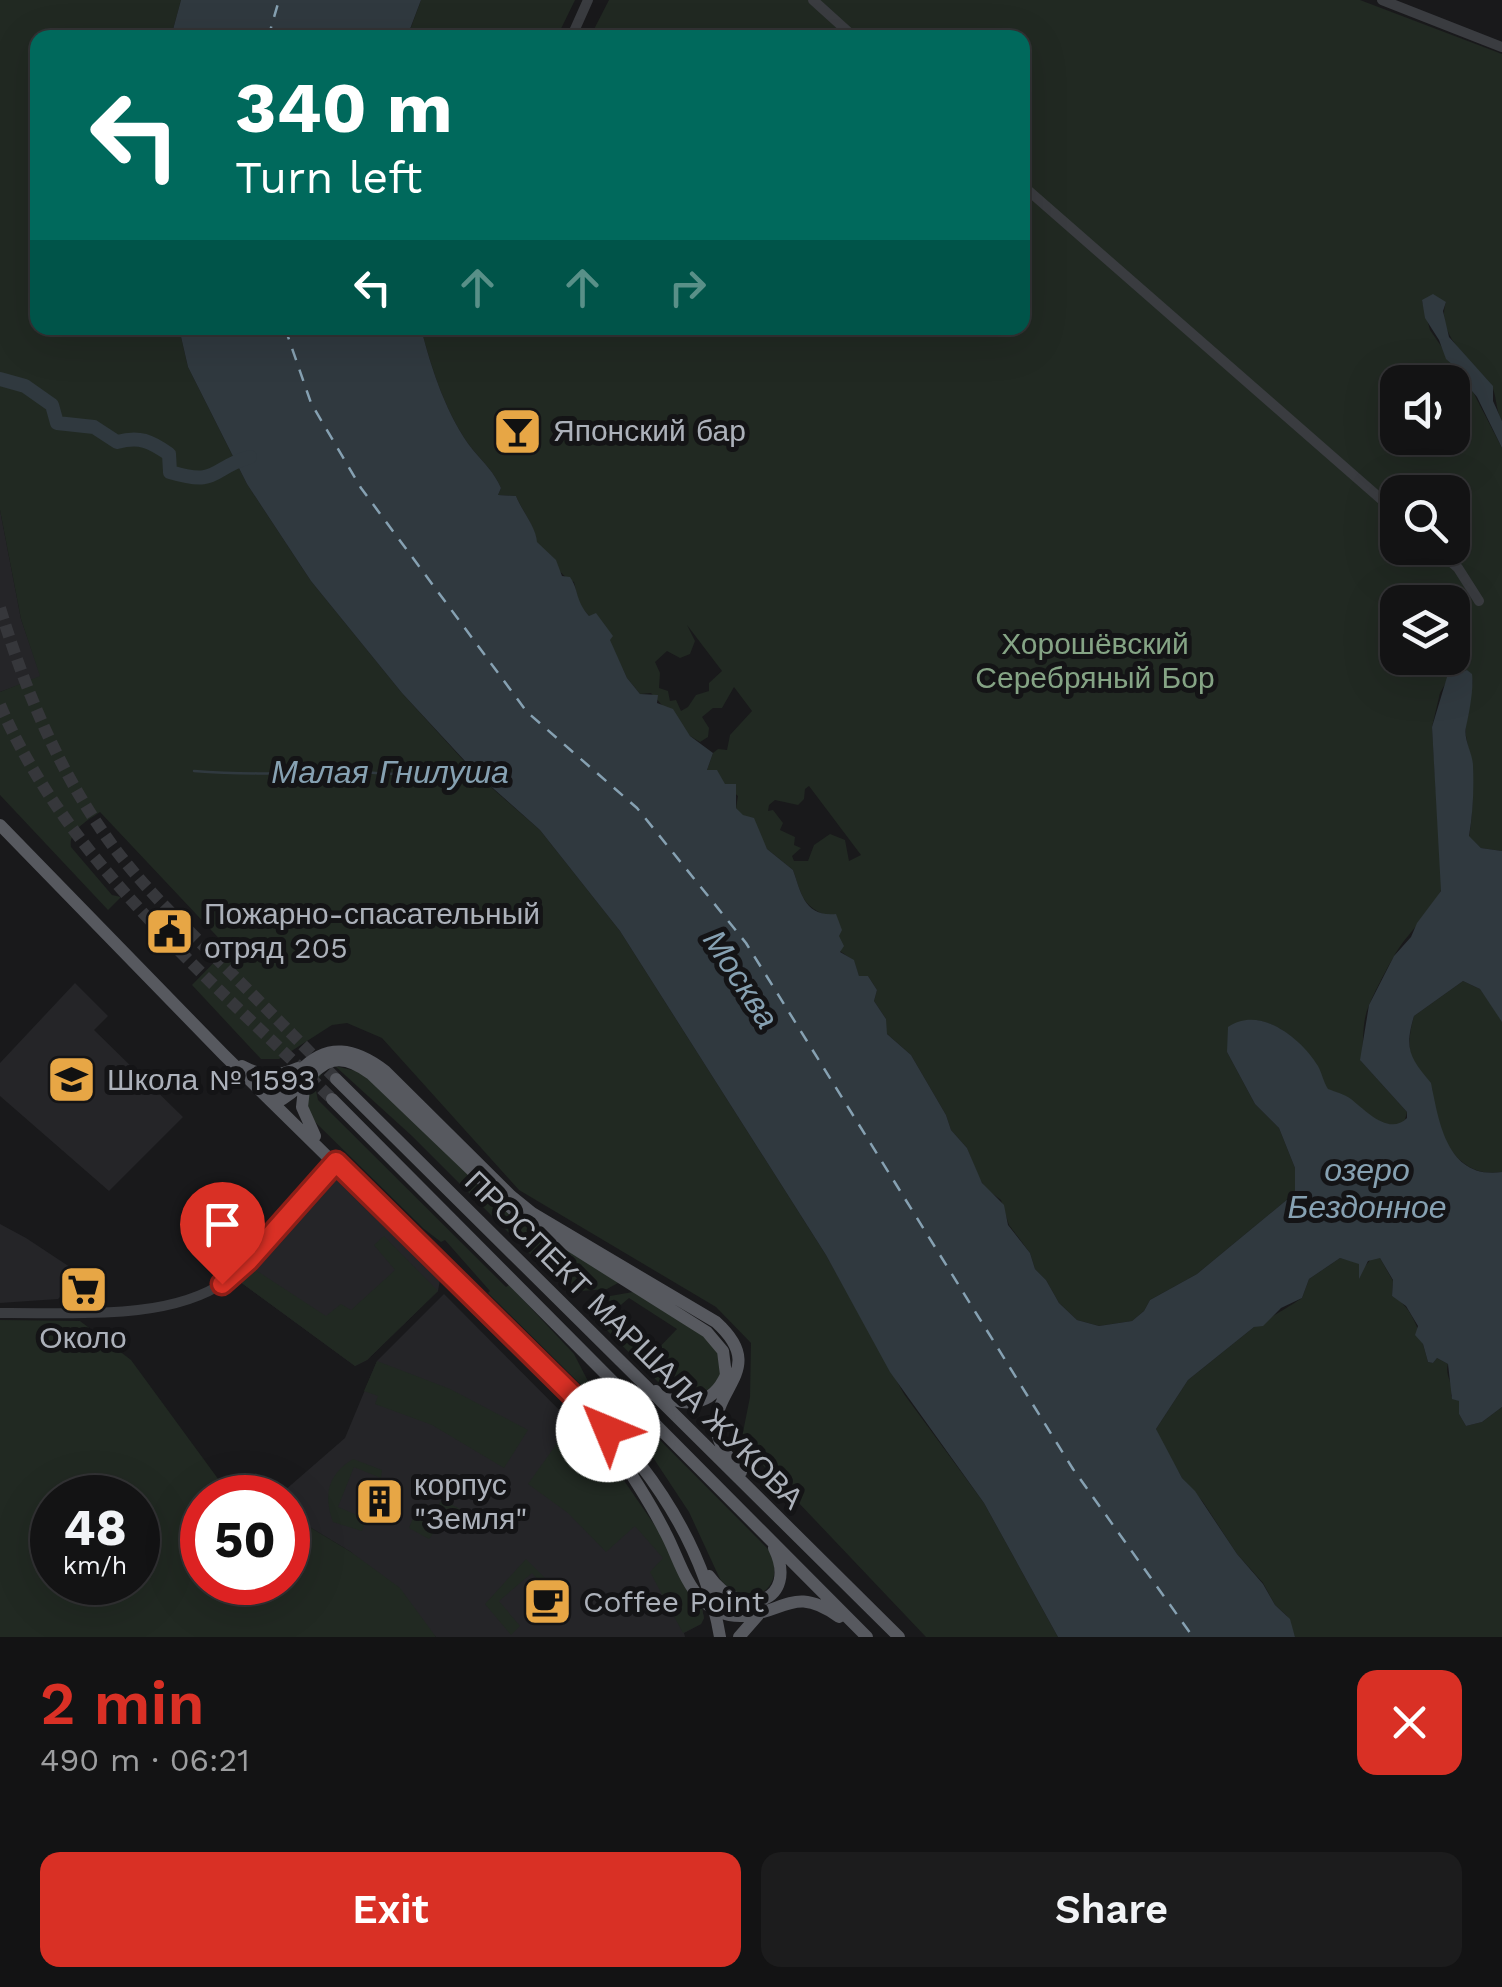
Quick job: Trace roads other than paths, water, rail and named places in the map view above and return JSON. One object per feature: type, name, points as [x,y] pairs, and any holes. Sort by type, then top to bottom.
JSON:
[{"type":"main road","points":[[0,825],[224,1056],[591,1413],[654,1481],[698,1560],[716,1611],[720,1637]]},
{"type":"main road","points":[[275,1103],[281,1091],[308,1069],[318,1055],[332,1050],[351,1051],[372,1061],[532,1214],[716,1322],[727,1332],[738,1364],[735,1381],[720,1409],[718,1438],[726,1454],[776,1515]]},
{"type":"main road","points":[[224,1056],[266,1076],[338,1060],[360,1066],[388,1088],[512,1209],[706,1332],[723,1351],[726,1363],[722,1386],[698,1403],[670,1401],[632,1375]]},
{"type":"main road","points":[[308,1069],[302,1088],[304,1118],[324,1151]]},
{"type":"main road","name":"ПРОСПЕКТ МАРШАЛА ЖУКОВА","points":[[336,1079],[899,1637]]},
{"type":"main road","name":"ПРОСПЕКТ МАРШАЛА ЖУКОВА","points":[[332,1099],[866,1636]]},
{"type":"main road","points":[[591,1413],[648,1502],[691,1586],[716,1611],[732,1616],[790,1602],[811,1602],[866,1636]]},
{"type":"main road","points":[[698,1560],[728,1596],[740,1602],[756,1602],[775,1589],[782,1575],[779,1560],[764,1534]]},
{"type":"main road","points":[[739,1637],[749,1622],[764,1611]]},
{"type":"street","points":[[574,30],[588,0]]},
{"type":"street","points":[[813,0],[846,30]]},
{"type":"street","points":[[1382,0],[1502,47]]},
{"type":"street","points":[[1030,191],[1380,498]]},
{"type":"street","points":[[1455,565],[1479,601]]},
{"type":"street","points":[[0,1313],[116,1311],[180,1302],[205,1293],[248,1261],[336,1162]]},
{"type":"water","points":[[181,0],[421,0],[410,30],[173,30]]},
{"type":"water","points":[[1433,294],[1446,302],[1443,311],[1449,337],[1493,386],[1493,401],[1502,421],[1502,448],[1472,391],[1470,365],[1453,365],[1446,359],[1425,318],[1422,300]]},
{"type":"water","points":[[181,335],[423,335],[448,407],[464,437],[498,482],[498,495],[516,496],[537,542],[556,560],[562,576],[570,577],[589,616],[596,613],[613,636],[610,640],[627,678],[640,694],[658,695],[657,703],[673,709],[690,736],[713,753],[707,770],[717,770],[725,784],[736,784],[736,808],[754,818],[767,849],[793,870],[810,907],[836,914],[844,946],[840,952],[854,960],[859,976],[868,976],[877,990],[874,1001],[886,1019],[887,1034],[911,1055],[951,1130],[967,1148],[982,1183],[1004,1205],[1008,1225],[1030,1253],[1035,1269],[1059,1303],[1077,1320],[1099,1326],[1132,1321],[1150,1300],[1197,1274],[1295,1193],[1295,1168],[1279,1128],[1255,1104],[1227,1052],[1228,1027],[1253,1020],[1279,1028],[1311,1055],[1328,1089],[1348,1097],[1385,1123],[1400,1123],[1407,1118],[1407,1112],[1360,1060],[1369,1005],[1394,956],[1441,891],[1432,727],[1447,677],[1472,674],[1465,732],[1473,766],[1469,836],[1481,848],[1502,851],[1502,1022],[1480,989],[1463,981],[1414,1016],[1409,1045],[1414,1060],[1431,1083],[1442,1130],[1457,1158],[1483,1172],[1502,1172],[1502,1407],[1482,1422],[1466,1426],[1459,1414],[1459,1401],[1452,1399],[1448,1364],[1437,1358],[1428,1362],[1423,1344],[1415,1335],[1418,1326],[1406,1306],[1392,1296],[1393,1280],[1380,1258],[1368,1261],[1359,1279],[1359,1264],[1340,1258],[1309,1279],[1302,1298],[1281,1308],[1263,1326],[1254,1327],[1188,1380],[1156,1429],[1182,1478],[1275,1605],[1290,1619],[1295,1637],[1058,1637],[984,1503],[890,1372],[826,1255],[620,931],[540,830],[477,774],[402,693],[311,581],[247,484],[188,367]]},
{"type":"waterway","points":[[0,379],[25,386],[52,405],[57,423],[94,427],[117,442],[139,440],[156,446],[169,454],[170,472],[207,477],[250,457]]},
{"type":"waterway","name":"Малая Гнилуша","points":[[194,771],[477,775]]},
{"type":"tunnel","points":[[0,608],[44,726],[71,781],[105,835],[167,908],[336,1079]]},
{"type":"tunnel","points":[[0,705],[29,763],[103,868],[192,964],[332,1099]]},
{"type":"place","name":"Японский бар","points":[[518,431]]},
{"type":"place","name":"Пожарно-спасательный отряд 205","points":[[169,931]]},
{"type":"place","name":"Школа № 1593","points":[[72,1080]]},
{"type":"place","name":"Около","points":[[83,1289]]},
{"type":"place","name":"корпус \"Земля\"","points":[[379,1502]]},
{"type":"place","name":"Coffee Point","points":[[548,1602]]},
{"type":"park label","name":"Хорошёвский Серебряный Бор","points":[[1095,661]]},
{"type":"water label","name":"Москва","points":[[741,979]]},
{"type":"water label","name":"озеро Бездонное","points":[[1367,1188]]}]
